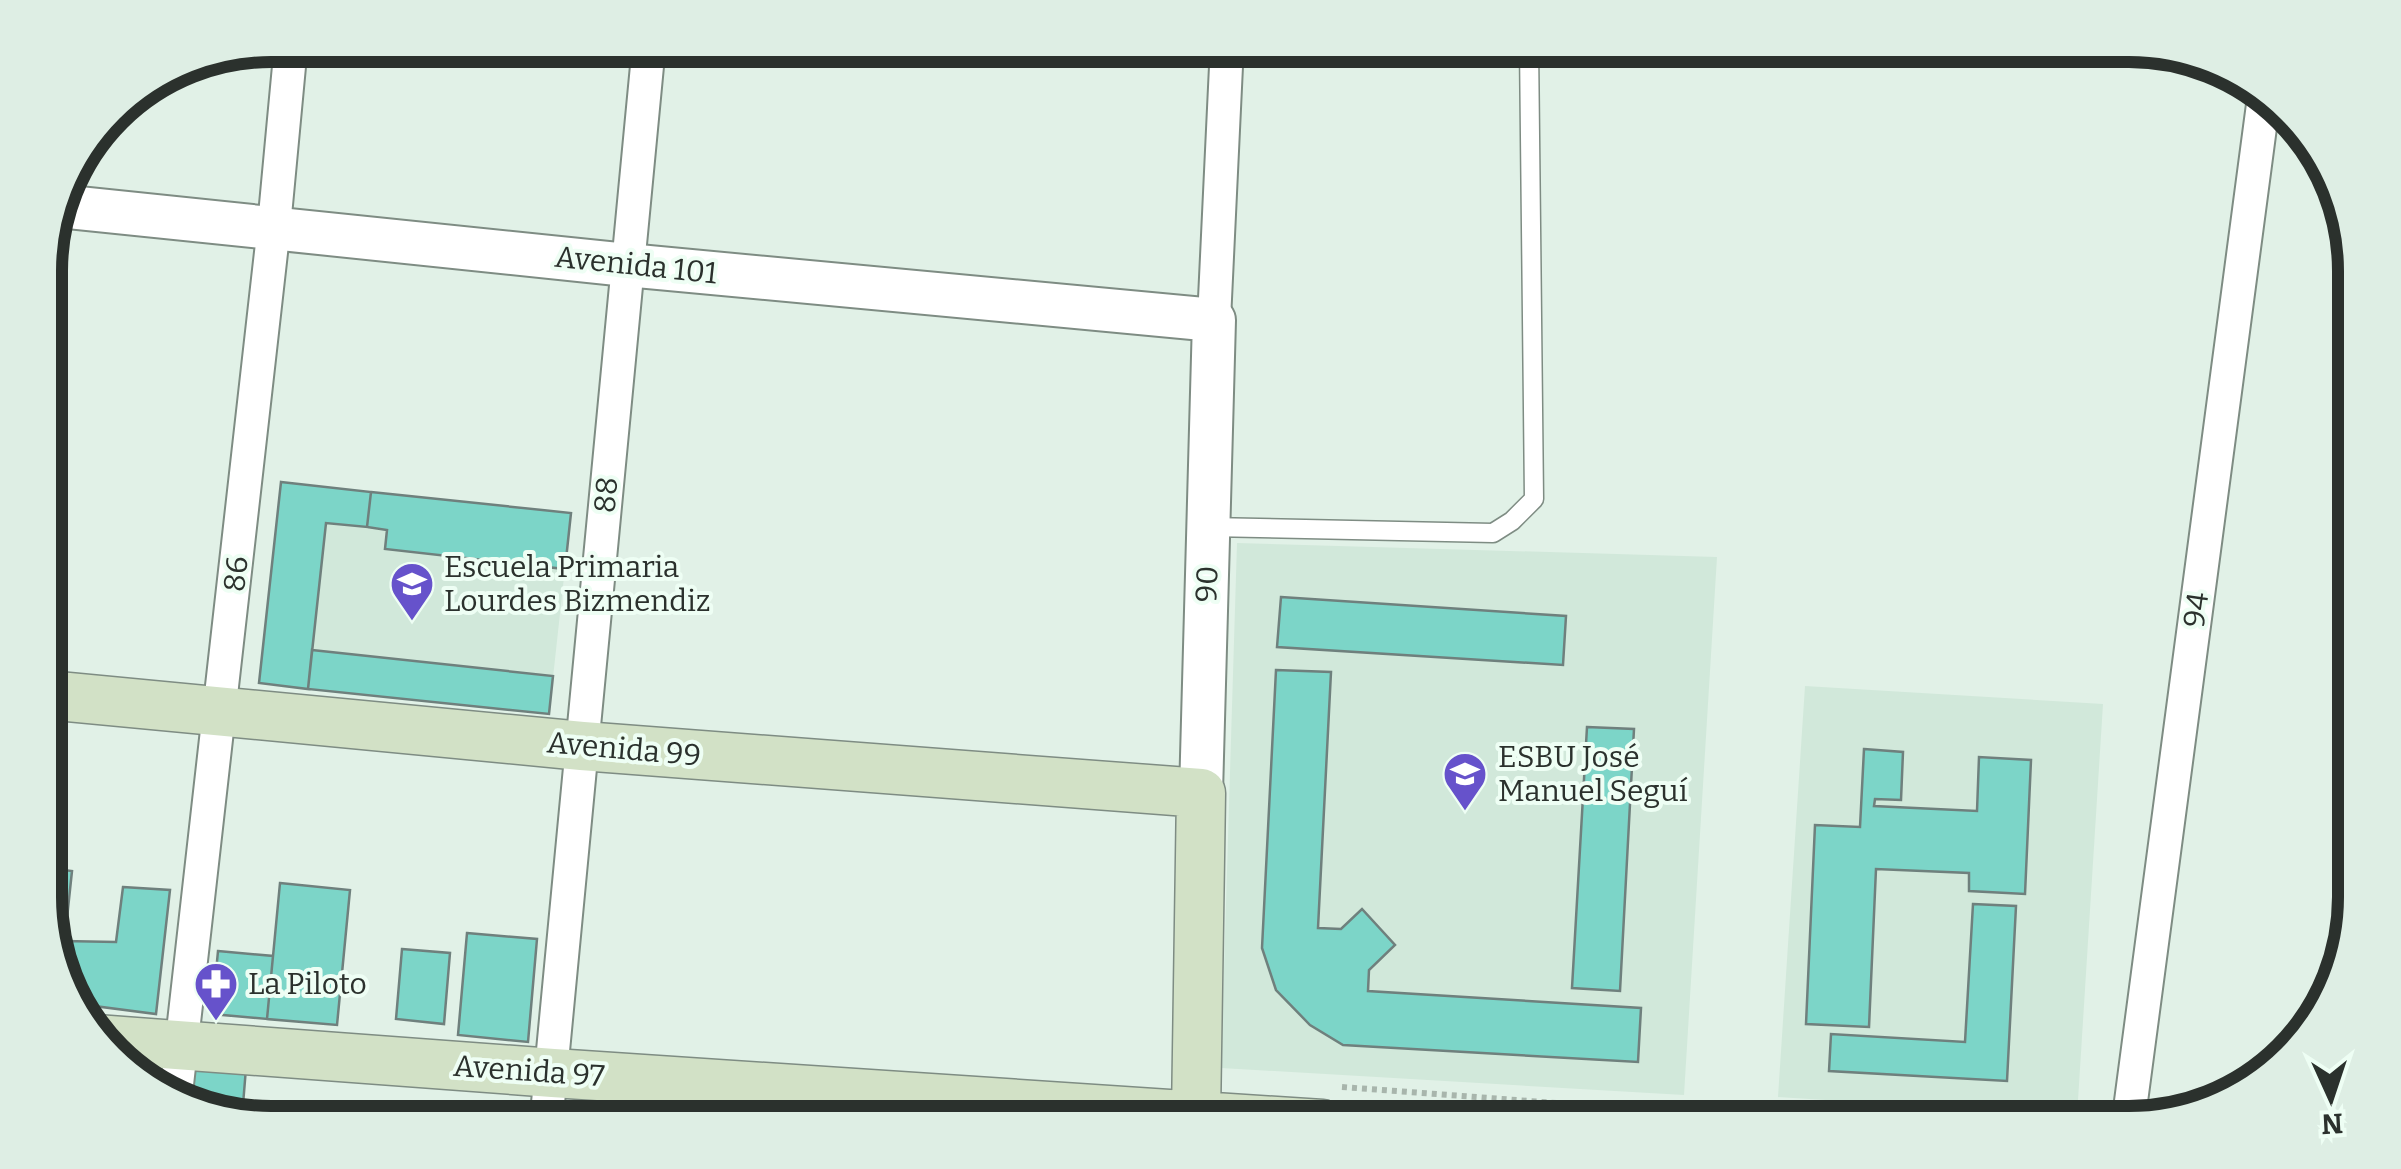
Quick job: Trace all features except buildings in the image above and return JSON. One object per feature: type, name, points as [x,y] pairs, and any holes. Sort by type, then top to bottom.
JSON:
[{"type":"main road","name":"Avenida 99","points":[[62,697],[582,746],[1201,794]]},
{"type":"main road","name":"90","points":[[1196,1106],[1201,794]]},
{"type":"main road","name":"Avenida 97","points":[[121,1041],[1004,1106]]},
{"type":"street","name":"86","points":[[177,1084],[289,62]]},
{"type":"street","name":"88","points":[[548,1106],[647,62]]},
{"type":"street","name":"90","points":[[1201,794],[1214,320],[1227,62]]},
{"type":"street","name":"94","points":[[2130,1106],[2262,111]]},
{"type":"street","name":"Avenida 101","points":[[73,207],[1214,320]]},
{"type":"lane","points":[[1209,527],[1492,533],[1512,521],[1534,499],[1529,62]]},
{"type":"path","points":[[1327,1105],[1383,1106]]},
{"type":"shaded area","name":"Escuela Primaria Lourdes Bizmendiz","points":[[281,482],[571,513],[549,714],[259,683]]},
{"type":"shaded area","name":"ESBU José Manuel Seguí","points":[[1237,543],[1717,557],[1684,1095],[1221,1068]]},
{"type":"shaded area","points":[[1805,686],[2103,704],[2078,1106],[1920,1106],[1778,1097]]},
{"type":"place","name":"Escuela Primaria Lourdes Bizmendiz","points":[[412,622]]},
{"type":"place","name":"ESBU José Manuel Seguí","points":[[1465,812]]},
{"type":"place","name":"La Piloto","points":[[216,1022]]}]
